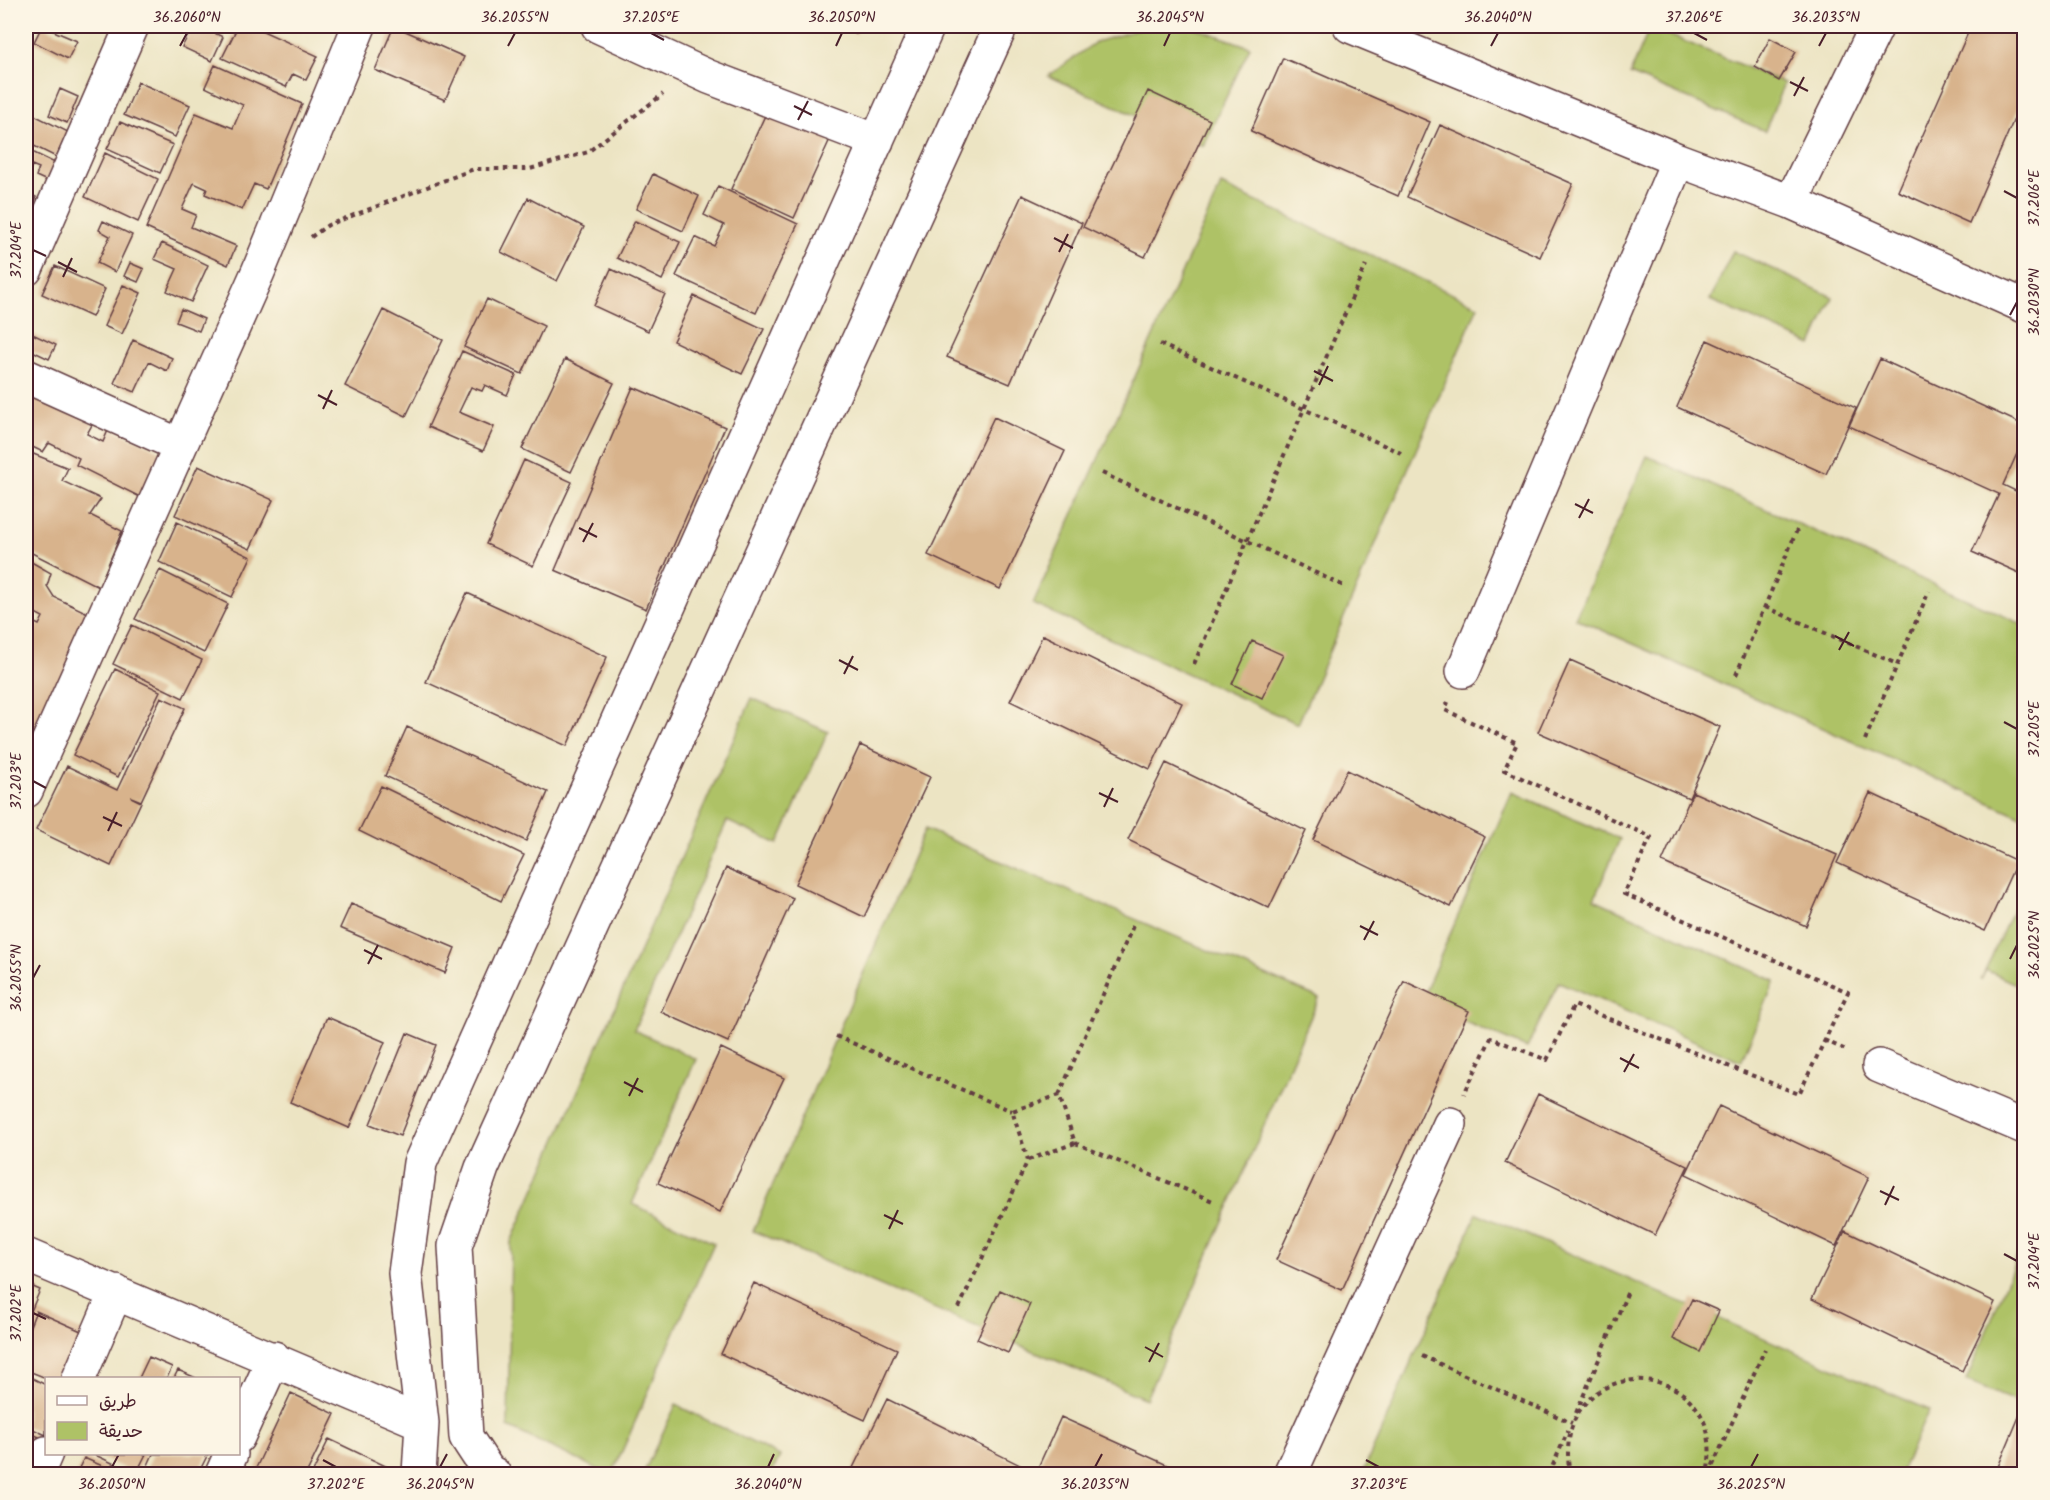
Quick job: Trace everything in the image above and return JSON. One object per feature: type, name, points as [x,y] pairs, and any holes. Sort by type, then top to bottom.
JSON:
[{"type":"street","points":[[26,269],[132,26]]},
{"type":"street","points":[[26,791],[258,272],[359,26]]},
{"type":"street","points":[[598,26],[710,77],[877,141]]},
{"type":"street","points":[[419,1474],[422,1423],[405,1273],[420,1163],[928,26]]},
{"type":"street","points":[[490,1474],[466,1437],[455,1246],[475,1190],[1001,26]]},
{"type":"street","points":[[1350,26],[1678,160],[1791,202],[2025,306]]},
{"type":"street","points":[[1791,202],[1877,26]]},
{"type":"street","points":[[1463,672],[1678,160]]},
{"type":"street","points":[[26,376],[179,445]]},
{"type":"street","points":[[1880,1066],[2025,1127]]},
{"type":"street","points":[[1290,1474],[1450,1124]]},
{"type":"street","points":[[26,1255],[274,1358],[422,1423]]},
{"type":"street","points":[[79,1377],[117,1292]]},
{"type":"street","points":[[240,1433],[274,1358]]},
{"type":"street","points":[[37,1474],[46,1455]]},
{"type":"street","points":[[222,1474],[231,1455]]},
{"type":"path","points":[[302,243],[328,225],[474,169],[530,169],[588,152],[675,85],[710,77]]},
{"type":"path","points":[[1194,664],[1366,265]]},
{"type":"path","points":[[1160,344],[1401,453]]},
{"type":"path","points":[[1102,473],[1344,586]]},
{"type":"path","points":[[1736,675],[1797,530]]},
{"type":"path","points":[[1865,740],[1929,591]]},
{"type":"path","points":[[1765,607],[1898,664]]},
{"type":"path","points":[[1450,1124],[1491,1038],[1547,1060],[1574,1005],[1799,1094],[1848,992],[1624,894],[1651,837],[1504,770],[1517,743],[1445,710],[1463,672]]},
{"type":"path","points":[[1076,1143],[1059,1095],[1132,926]]},
{"type":"path","points":[[836,1036],[1012,1111],[1059,1095]]},
{"type":"path","points":[[959,1308],[1028,1160],[1012,1111]]},
{"type":"path","points":[[1028,1160],[1076,1143],[1215,1202]]},
{"type":"path","points":[[1549,1474],[1629,1289]]},
{"type":"path","points":[[1708,1474],[1765,1349]]},
{"type":"path","points":[[1422,1356],[1572,1423]]},
{"type":"path","points":[[1570,1474],[1565,1451],[1572,1423],[1588,1400],[1612,1384],[1640,1379],[1668,1384],[1691,1401],[1707,1425],[1712,1453],[1708,1474]]},
{"type":"green space","points":[[1190,26],[1250,47],[1203,146],[1048,76],[1096,42],[1143,28]]},
{"type":"green space","points":[[1650,27],[1784,83],[1765,131],[1630,74]]},
{"type":"green space","points":[[1221,185],[1478,306],[1298,724],[1033,604]]},
{"type":"green space","points":[[1733,251],[1833,297],[1812,345],[1710,300]]},
{"type":"green space","points":[[1647,456],[2024,625],[2024,818],[1575,618]]},
{"type":"green space","points":[[752,698],[828,732],[778,844],[727,821],[634,1030],[696,1059],[632,1204],[714,1243],[612,1474],[608,1474],[508,1427],[511,1242]]},
{"type":"green space","points":[[1512,792],[1620,839],[1594,899],[1775,981],[1741,1061],[1559,982],[1527,1048],[1420,1003]]},
{"type":"green space","points":[[925,829],[1319,998],[1146,1399],[753,1231]]},
{"type":"green space","points":[[2024,885],[2024,988],[1986,970],[1981,980]]},
{"type":"green space","points":[[1477,1213],[1929,1410],[1900,1474],[1362,1474]]},
{"type":"green space","points":[[2024,1240],[2024,1405],[1966,1381]]},
{"type":"green space","points":[[676,1405],[780,1456],[771,1474],[643,1474]]},
{"type":"building","points":[[42,26],[77,41],[68,59],[34,42]]},
{"type":"building","points":[[193,26],[200,26],[223,37],[212,61],[182,47]]},
{"type":"building","points":[[238,26],[252,26],[318,56],[306,80],[293,74],[286,87],[222,58]]},
{"type":"building","points":[[394,26],[464,57],[445,100],[375,70]]},
{"type":"building","points":[[837,26],[860,26],[856,34]]},
{"type":"building","points":[[1971,26],[2024,26],[2024,96],[1969,223],[1898,191]]},
{"type":"building","points":[[1770,38],[1796,52],[1779,81],[1755,67]]},
{"type":"building","points":[[1283,58],[1430,122],[1398,196],[1251,131]]},
{"type":"building","points":[[215,65],[302,104],[266,189],[254,184],[242,210],[205,194],[207,189],[194,183],[182,209],[196,215],[191,227],[236,246],[228,265],[146,228],[196,113],[233,128],[243,105],[205,87]]},
{"type":"building","points":[[138,82],[190,105],[175,137],[124,115]]},
{"type":"building","points":[[60,89],[78,97],[67,123],[49,115]]},
{"type":"building","points":[[1148,91],[1210,120],[1145,257],[1083,227]]},
{"type":"building","points":[[768,109],[831,137],[794,218],[731,189]]},
{"type":"building","points":[[26,111],[68,132],[56,157],[26,142]]},
{"type":"building","points":[[120,122],[173,145],[160,173],[107,149]]},
{"type":"building","points":[[1440,125],[1573,184],[1540,257],[1407,197]]},
{"type":"building","points":[[26,149],[55,163],[47,181],[36,176],[39,168],[32,165],[29,173],[26,172]]},
{"type":"building","points":[[105,153],[158,179],[138,222],[85,197]]},
{"type":"building","points":[[653,174],[699,196],[683,231],[636,209]]},
{"type":"building","points":[[718,186],[798,224],[756,313],[676,276],[695,237],[714,246],[724,225],[704,215]]},
{"type":"building","points":[[26,192],[36,197],[28,214],[26,212]]},
{"type":"building","points":[[1022,195],[1082,223],[1010,384],[947,357]]},
{"type":"building","points":[[528,198],[584,227],[557,281],[501,252]]},
{"type":"building","points":[[103,221],[132,235],[115,272],[97,263],[110,236],[99,230]]},
{"type":"building","points":[[635,221],[680,242],[662,280],[617,258]]},
{"type":"building","points":[[162,243],[208,265],[191,302],[167,291],[177,269],[154,259]]},
{"type":"building","points":[[130,263],[144,269],[138,282],[124,276]]},
{"type":"building","points":[[55,266],[105,289],[92,317],[42,294]]},
{"type":"building","points":[[611,269],[665,294],[648,331],[594,306]]},
{"type":"building","points":[[123,285],[141,293],[122,334],[104,326]]},
{"type":"building","points":[[694,296],[764,329],[742,374],[673,341]]},
{"type":"building","points":[[487,299],[544,326],[522,374],[464,347]]},
{"type":"building","points":[[181,309],[204,319],[199,331],[176,322]]},
{"type":"building","points":[[383,310],[443,340],[406,416],[345,386]]},
{"type":"building","points":[[26,331],[56,345],[49,359],[26,348]]},
{"type":"building","points":[[133,340],[172,358],[167,371],[149,362],[135,392],[114,383]]},
{"type":"building","points":[[1707,340],[1856,408],[1826,474],[1677,407]]},
{"type":"building","points":[[462,351],[516,375],[507,395],[485,385],[482,391],[471,387],[459,412],[494,427],[483,451],[428,427]]},
{"type":"building","points":[[565,359],[614,383],[571,472],[522,449]]},
{"type":"building","points":[[1880,359],[2024,425],[2024,438],[2003,485],[2024,495],[2024,575],[1972,552],[1999,494],[1849,426]]},
{"type":"building","points":[[633,387],[725,427],[646,609],[555,570]]},
{"type":"building","points":[[26,393],[93,423],[87,434],[103,442],[109,428],[160,451],[140,497],[76,465],[79,458],[49,443],[43,452],[26,444]]},
{"type":"building","points":[[994,417],[1065,451],[1000,589],[928,555]]},
{"type":"building","points":[[26,451],[68,468],[62,481],[101,499],[90,515],[122,531],[99,587],[26,550]]},
{"type":"building","points":[[524,460],[572,482],[533,566],[486,544]]},
{"type":"building","points":[[198,466],[273,500],[250,549],[175,515]]},
{"type":"building","points":[[177,522],[251,557],[232,597],[159,562]]},
{"type":"building","points":[[26,559],[51,573],[47,586],[54,597],[92,615],[38,735],[26,729],[26,619],[39,625],[43,617],[26,608]]},
{"type":"building","points":[[160,570],[228,604],[204,653],[135,619]]},
{"type":"building","points":[[467,593],[607,657],[567,746],[426,682]]},
{"type":"building","points":[[132,625],[202,660],[183,698],[113,664]]},
{"type":"building","points":[[1043,635],[1182,703],[1150,769],[1010,701]]},
{"type":"building","points":[[1252,641],[1283,655],[1262,698],[1232,684]]},
{"type":"building","points":[[1570,660],[1720,727],[1689,798],[1538,732]]},
{"type":"building","points":[[115,669],[160,691],[118,777],[73,755]]},
{"type":"building","points":[[161,697],[185,708],[141,801],[131,797],[141,802],[111,866],[36,830],[67,766],[117,790]]},
{"type":"building","points":[[407,727],[548,792],[526,841],[385,776]]},
{"type":"building","points":[[860,745],[930,777],[864,917],[795,884]]},
{"type":"building","points":[[1166,763],[1306,831],[1269,908],[1128,840]]},
{"type":"building","points":[[1347,770],[1485,837],[1451,907],[1313,840]]},
{"type":"building","points":[[381,786],[524,855],[501,901],[359,831]]},
{"type":"building","points":[[1693,792],[1837,855],[1806,926],[1662,862]]},
{"type":"building","points":[[1870,793],[2017,861],[1985,931],[1837,863]]},
{"type":"building","points":[[726,868],[793,898],[728,1042],[661,1012]]},
{"type":"building","points":[[351,904],[455,948],[445,973],[340,928]]},
{"type":"building","points":[[1404,981],[1469,1011],[1342,1290],[1276,1260]]},
{"type":"building","points":[[327,1017],[385,1042],[349,1128],[290,1102]]},
{"type":"building","points":[[407,1033],[436,1045],[400,1136],[370,1124]]},
{"type":"building","points":[[721,1048],[784,1078],[720,1212],[658,1183]]},
{"type":"building","points":[[1538,1094],[1688,1166],[1655,1235],[1505,1163]]},
{"type":"building","points":[[1719,1106],[1869,1177],[1836,1246],[1686,1174]]},
{"type":"building","points":[[1845,1231],[1995,1302],[1962,1371],[1812,1299]]},
{"type":"building","points":[[754,1283],[897,1349],[865,1420],[721,1354]]},
{"type":"building","points":[[26,1284],[40,1290],[26,1323]]},
{"type":"building","points":[[1000,1290],[1030,1304],[1008,1353],[977,1339]]},
{"type":"building","points":[[1692,1299],[1719,1311],[1700,1352],[1673,1339]]},
{"type":"building","points":[[36,1311],[90,1335],[71,1377],[45,1378],[26,1370],[26,1336]]},
{"type":"building","points":[[149,1357],[172,1367],[167,1377],[139,1377]]},
{"type":"building","points":[[178,1370],[194,1377],[174,1377]]},
{"type":"building","points":[[26,1375],[45,1384],[45,1435],[26,1426]]},
{"type":"building","points":[[291,1393],[335,1414],[306,1474],[271,1474],[256,1468]]},
{"type":"building","points":[[887,1399],[1030,1470],[1028,1474],[850,1474]]},
{"type":"building","points":[[2024,1405],[2024,1474],[1995,1474]]},
{"type":"building","points":[[1061,1417],[1187,1474],[1035,1474]]},
{"type":"building","points":[[26,1431],[45,1440],[45,1442],[26,1474]]},
{"type":"building","points":[[329,1439],[394,1470],[391,1474],[312,1474]]},
{"type":"building","points":[[95,1455],[146,1455],[136,1474]]},
{"type":"building","points":[[153,1455],[208,1455],[198,1474],[144,1474]]},
{"type":"building","points":[[84,1458],[121,1474],[76,1474]]}]
